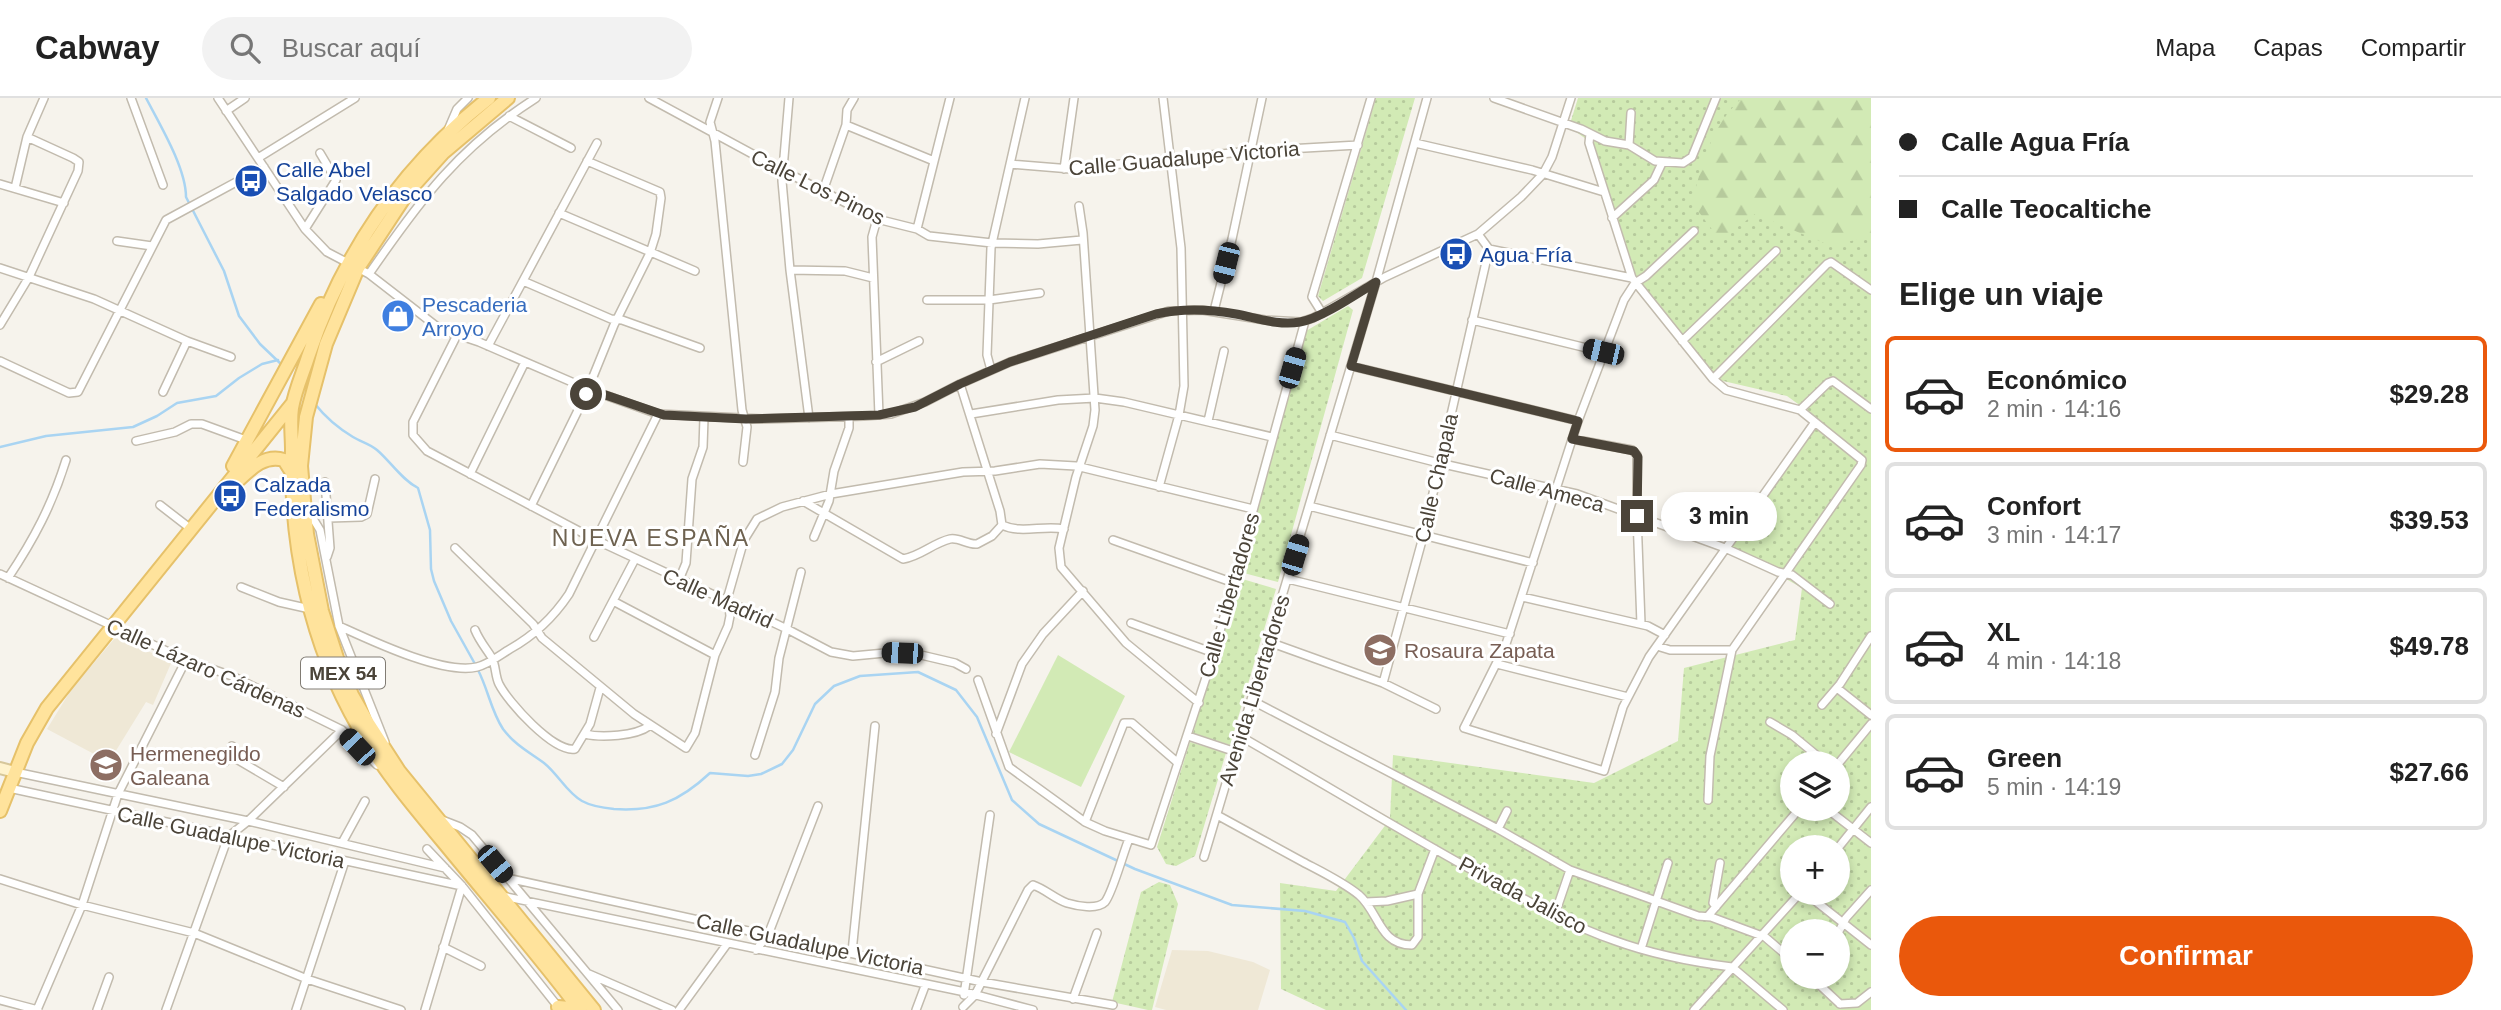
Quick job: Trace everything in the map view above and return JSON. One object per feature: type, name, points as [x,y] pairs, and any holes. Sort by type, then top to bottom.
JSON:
[{"type":"main road","name":"MEX 54","points":[[358,268],[356,246],[399,185],[447,134],[489,98]]},
{"type":"main road","name":"MEX 54","points":[[508,98],[443,153],[408,192],[314,340],[314,384],[299,400],[301,466],[311,560],[337,658],[352,695],[387,753],[594,1010]]},
{"type":"main road","name":"MEX 54","points":[[358,268],[335,285],[314,340],[299,400],[291,471],[296,536],[310,609],[328,664],[344,700],[359,729],[391,777],[580,1010]]},
{"type":"main road","points":[[215,500],[279,381],[314,340]]},
{"type":"main road","points":[[0,811],[4,787],[15,772],[27,743],[47,708],[242,464],[299,400]]},
{"type":"main road","points":[[215,500],[260,462],[268,459],[284,460],[291,471]]},
{"type":"main road","name":"Calle Guadalupe Victoria","points":[[0,768],[15,772]]},
{"type":"main road","points":[[559,1008],[580,1010]]},
{"type":"street","points":[[15,188],[27,137],[44,98]]},
{"type":"street","points":[[131,98],[163,184]]},
{"type":"street","points":[[218,98],[305,229],[327,252],[358,268],[436,327],[588,389],[658,414],[746,419],[879,415],[915,407],[991,370],[1156,314],[1184,309],[1279,322],[1305,321],[1376,282],[1478,234],[1543,174],[1552,157],[1571,98]]},
{"type":"street","points":[[226,111],[245,98]]},
{"type":"street","points":[[258,158],[355,98]]},
{"type":"street","points":[[447,134],[457,109],[467,98]]},
{"type":"street","points":[[358,268],[464,153],[536,98]]},
{"type":"street","name":"Calle Los Pinos","points":[[649,98],[877,219],[917,229],[929,236],[992,243],[1038,244],[1082,240]]},
{"type":"street","points":[[718,98],[710,122],[715,141],[742,410],[747,428],[743,462]]},
{"type":"street","points":[[789,98],[782,170],[790,270],[809,418]]},
{"type":"street","points":[[823,191],[846,125],[847,110],[854,98]]},
{"type":"street","points":[[917,229],[950,98]]},
{"type":"street","points":[[991,370],[987,355],[992,243],[1024,98]]},
{"type":"street","points":[[1064,169],[1077,98]]},
{"type":"street","points":[[1159,487],[1180,415],[1184,386],[1180,228],[1163,98]]},
{"type":"street","points":[[1214,311],[1262,98]]},
{"type":"street","points":[[1322,313],[1312,297],[1371,98]]},
{"type":"street","name":"Avenida Libertadores","points":[[1204,857],[1233,751],[1241,736],[1376,282],[1427,98]]},
{"type":"street","points":[[1494,98],[1610,142],[1629,145],[1651,160],[1662,163],[1687,162],[1692,156],[1716,98]]},
{"type":"street","points":[[1629,145],[1631,113]]},
{"type":"street","points":[[509,116],[571,148]]},
{"type":"street","points":[[846,125],[934,161]]},
{"type":"street","points":[[1590,134],[1590,144],[1604,192],[1633,280],[1713,379],[1726,390],[1800,410],[1862,460],[1732,650],[1710,756],[1709,800]]},
{"type":"street","points":[[0,325],[29,277],[78,171],[79,162],[27,137]]},
{"type":"street","points":[[488,346],[597,143]]},
{"type":"street","points":[[1415,143],[1543,174],[1604,192]]},
{"type":"street","name":"Calle Guadalupe Victoria","points":[[1010,164],[1064,169],[1251,151],[1358,145]]},
{"type":"street","points":[[305,229],[336,180],[320,153]]},
{"type":"street","points":[[531,506],[588,389],[617,320],[650,253],[656,234],[661,194],[587,161]]},
{"type":"street","points":[[1612,218],[1654,180],[1662,163]]},
{"type":"street","points":[[0,361],[69,393],[80,390],[166,220],[264,167]]},
{"type":"street","points":[[0,184],[64,202]]},
{"type":"street","points":[[1079,206],[1095,398],[1093,426],[1059,548],[1059,559],[1061,566],[1126,643],[1199,703]]},
{"type":"street","points":[[559,213],[695,271]]},
{"type":"street","points":[[877,219],[872,232],[879,415]]},
{"type":"street","points":[[1478,234],[1489,249],[1633,280],[1646,276],[1694,231]]},
{"type":"street","points":[[117,241],[152,246]]},
{"type":"street","name":"Calle Chapala","points":[[1383,683],[1423,537],[1489,249]]},
{"type":"street","points":[[1682,341],[1776,251]]},
{"type":"street","points":[[1713,379],[1831,262],[1871,290]]},
{"type":"street","points":[[0,268],[120,310],[187,341],[231,357]]},
{"type":"street","points":[[790,270],[845,271],[873,278]]},
{"type":"street","points":[[1633,280],[1578,421],[1510,634],[1464,729],[1604,771],[1628,697],[1657,646],[1815,422]]},
{"type":"street","points":[[523,281],[617,320],[700,348]]},
{"type":"street","points":[[927,300],[989,300],[1040,293]]},
{"type":"street","points":[[1472,320],[1603,352]]},
{"type":"street","name":"Calle Libertadores","points":[[1129,839],[1151,845],[1214,653],[1305,321]]},
{"type":"street","name":"Calle Madrid","points":[[457,335],[413,422],[414,435],[427,451],[596,540],[831,652],[844,656],[885,653],[920,655],[955,663],[966,670]]},
{"type":"street","points":[[163,392],[187,341]]},
{"type":"street","points":[[876,362],[919,341]]},
{"type":"street","points":[[1208,421],[1224,351]]},
{"type":"street","points":[[470,474],[525,362]]},
{"type":"street","points":[[1351,366],[1578,421]]},
{"type":"street","points":[[1800,410],[1833,381],[1871,409]]},
{"type":"street","points":[[960,384],[988,471],[1002,526]]},
{"type":"street","points":[[971,414],[1058,400],[1095,398],[1124,402],[1272,437]]},
{"type":"street","points":[[339,626],[414,657],[471,668],[481,666],[538,630],[556,613],[569,594],[658,414]]},
{"type":"street","points":[[814,537],[831,494],[834,471],[849,428],[849,417]]},
{"type":"street","points":[[679,580],[686,563],[692,479],[703,443],[704,418]]},
{"type":"street","points":[[136,441],[175,432],[191,424],[202,424],[246,440]]},
{"type":"street","name":"Calle Ameca","points":[[1330,435],[1439,463],[1556,488],[1725,548],[1799,579],[1830,604]]},
{"type":"street","points":[[1572,439],[1636,453],[1641,624]]},
{"type":"street","name":"Calle Lázaro Cárdenas","points":[[66,460],[59,484],[35,537],[4,576],[186,660],[232,676],[342,730],[391,777]]},
{"type":"street","points":[[456,548],[538,630],[542,638],[649,726],[685,748],[695,733],[715,654],[730,620],[729,594],[741,551],[752,524],[767,513],[831,494],[963,472],[1040,464],[1080,467],[1254,509]]},
{"type":"street","points":[[329,518],[361,517],[367,514],[375,479]]},
{"type":"street","points":[[325,482],[330,548],[327,558]]},
{"type":"street","points":[[803,501],[903,559],[952,539],[977,544],[992,536],[1002,526]]},
{"type":"street","points":[[160,505],[191,529]]},
{"type":"street","points":[[305,506],[320,530],[339,626],[382,731],[387,753]]},
{"type":"street","points":[[1309,506],[1533,563]]},
{"type":"street","points":[[1002,526],[1013,530],[1045,527],[1064,529]]},
{"type":"street","points":[[1112,540],[1234,583]]},
{"type":"street","points":[[594,637],[635,559]]},
{"type":"street","points":[[755,755],[775,692],[779,658],[801,572]]},
{"type":"street","points":[[1287,579],[1510,634]]},
{"type":"street","points":[[241,587],[279,602],[310,609]]},
{"type":"street","points":[[996,734],[1022,664],[1043,634],[1083,591]]},
{"type":"street","points":[[1522,597],[1641,624],[1665,635]]},
{"type":"street","points":[[613,601],[715,654]]},
{"type":"street","points":[[1131,623],[1214,653]]},
{"type":"street","points":[[475,630],[482,647],[493,659],[499,684],[509,701],[559,747],[566,750],[575,749],[585,734],[600,688]]},
{"type":"street","points":[[1822,705],[1837,688],[1871,636]]},
{"type":"street","points":[[1269,642],[1383,683],[1436,709]]},
{"type":"street","points":[[1657,646],[1665,649],[1732,650]]},
{"type":"street","points":[[0,1000],[37,1010],[82,905],[118,794],[186,660]]},
{"type":"street","points":[[1497,664],[1628,697]]},
{"type":"street","points":[[962,1008],[975,995],[1032,885],[1066,903],[1098,906],[1105,902],[1129,839],[1085,822],[1009,766],[978,680]]},
{"type":"street","points":[[1837,688],[1871,715]]},
{"type":"street","points":[[1251,700],[1498,829],[1570,870],[1762,936],[1780,950]]},
{"type":"street","points":[[1085,822],[1126,722],[1132,723],[1178,763]]},
{"type":"street","points":[[1770,722],[1811,751]]},
{"type":"street","points":[[1849,751],[1871,724]]},
{"type":"street","points":[[585,734],[598,736],[628,733],[649,726]]},
{"type":"street","points":[[852,952],[875,726]]},
{"type":"street","points":[[166,1010],[228,837],[342,730]]},
{"type":"street","points":[[1188,736],[1233,751]]},
{"type":"street","name":"Privada Jalisco","points":[[1241,736],[1435,849],[1555,914],[1611,940],[1641,949],[1732,967]]},
{"type":"street","points":[[232,746],[226,758],[284,787]]},
{"type":"street","name":"Calle Guadalupe Victoria","points":[[15,772],[248,821],[445,869]]},
{"type":"street","name":"Calle Guadalupe Victoria","points":[[4,787],[462,886]]},
{"type":"street","points":[[342,843],[365,801]]},
{"type":"street","points":[[756,950],[768,935],[818,806]]},
{"type":"street","points":[[1848,835],[1871,807]]},
{"type":"street","points":[[1498,829],[1507,811]]},
{"type":"street","points":[[1217,815],[1337,880],[1366,902],[1380,927],[1406,945],[1412,945],[1418,937],[1418,894],[1435,849]]},
{"type":"street","points":[[962,1008],[990,816]]},
{"type":"street","points":[[439,819],[466,830],[618,1010]]},
{"type":"street","points":[[1708,916],[1789,821]]},
{"type":"street","points":[[1843,821],[1871,843]]},
{"type":"street","points":[[428,849],[462,886],[559,1008]]},
{"type":"street","points":[[296,1010],[345,861]]},
{"type":"street","points":[[1641,949],[1668,863]]},
{"type":"street","points":[[1716,907],[1713,903],[1720,863]]},
{"type":"street","points":[[1555,914],[1570,870]]},
{"type":"street","name":"Calle Guadalupe Victoria","points":[[507,878],[982,982],[1113,1005]]},
{"type":"street","points":[[0,880],[82,905],[194,933],[307,979],[401,1010]]},
{"type":"street","points":[[425,1010],[462,886]]},
{"type":"street","points":[[1847,919],[1871,890]]},
{"type":"street","points":[[1366,902],[1387,901],[1418,894]]},
{"type":"street","name":"Calle Guadalupe Victoria","points":[[501,896],[925,986],[965,992],[1033,1010]]},
{"type":"street","points":[[1694,1010],[1790,905]]},
{"type":"street","points":[[1819,905],[1837,919]]},
{"type":"street","points":[[1850,929],[1871,945]]},
{"type":"street","points":[[1073,999],[1097,933]]},
{"type":"street","points":[[679,1010],[727,944]]},
{"type":"street","points":[[443,947],[481,967]]},
{"type":"street","points":[[1732,967],[1783,1010]]},
{"type":"street","points":[[585,973],[672,1010]]},
{"type":"street","points":[[97,1010],[109,977]]},
{"type":"street","points":[[916,1010],[925,986]]},
{"type":"street","points":[[1822,989],[1838,1007],[1857,1003],[1871,992]]},
{"type":"shaded area","points":[[115,638],[172,661],[153,705],[146,702],[109,762],[47,729],[71,690]]},
{"type":"shaded area","points":[[1172,950],[1208,951],[1253,962],[1270,970],[1258,1010],[1166,1010],[1155,1007]]},
{"type":"green space","points":[[1376,98],[1415,98],[1362,278],[1323,301],[1318,296]]},
{"type":"green space","points":[[1578,98],[1871,98],[1871,1010],[1326,1010],[1281,989],[1280,883],[1336,891],[1390,819],[1393,755],[1594,783],[1678,741],[1684,668],[1795,640],[1802,588],[1729,547],[1816,417],[1787,396],[1719,380],[1632,277],[1586,139],[1569,127]]},
{"type":"green space","points":[[1742,98],[1871,98],[1871,236],[1831,246],[1755,214],[1720,240],[1692,203],[1715,133]]},
{"type":"green space","points":[[1348,306],[1353,310],[1278,582],[1240,572],[1306,331]]},
{"type":"green space","points":[[1239,578],[1276,589],[1230,745],[1193,733]]},
{"type":"green space","points":[[1058,655],[1125,696],[1081,787],[1009,752]]},
{"type":"green space","points":[[1190,742],[1226,753],[1195,856],[1176,866],[1166,864],[1157,847]]},
{"type":"green space","points":[[1159,882],[1170,885],[1178,904],[1152,1010],[1112,1002],[1141,892]]},
{"type":"waterway","points":[[146,98],[177,160],[186,197],[224,271],[239,316],[260,344],[282,365]]},
{"type":"waterway","points":[[0,447],[46,436],[133,427],[177,403],[216,396],[262,364],[278,360]]},
{"type":"waterway","points":[[315,404],[342,430],[377,450],[418,488],[430,530],[434,581],[451,621],[475,664]]},
{"type":"waterway","points":[[478,670],[499,722],[512,740],[544,763],[582,801],[614,809],[642,809],[666,803],[688,791],[710,773],[748,776],[761,774],[782,764],[793,750],[815,704],[834,686],[860,676],[918,672],[956,690],[977,717],[1012,800],[1039,824],[1135,869],[1232,905],[1305,911],[1345,922],[1362,961],[1406,1010]]},
{"type":"place","name":"Calle Abel Salgado Velasco","points":[[251,181]]},
{"type":"place","name":"Agua Fría","points":[[1456,254]]},
{"type":"place","name":"Pescaderia Arroyo","points":[[398,316]]},
{"type":"place","name":"Calzada Federalismo","points":[[230,496]]},
{"type":"place","name":"Rosaura Zapata","points":[[1380,650]]},
{"type":"place","name":"Hermenegildo Galeana","points":[[106,765]]},
{"type":"district","name":"NUEVA ESPAÑA","points":[[651,538]]},
{"type":"route","points":[[586,394],[588,389],[658,414],[704,418],[879,415],[915,407],[1010,362],[1156,314],[1192,309],[1287,323],[1301,322],[1313,318],[1376,282],[1351,366],[1578,421],[1572,439],[1636,453],[1637,516]]}]
